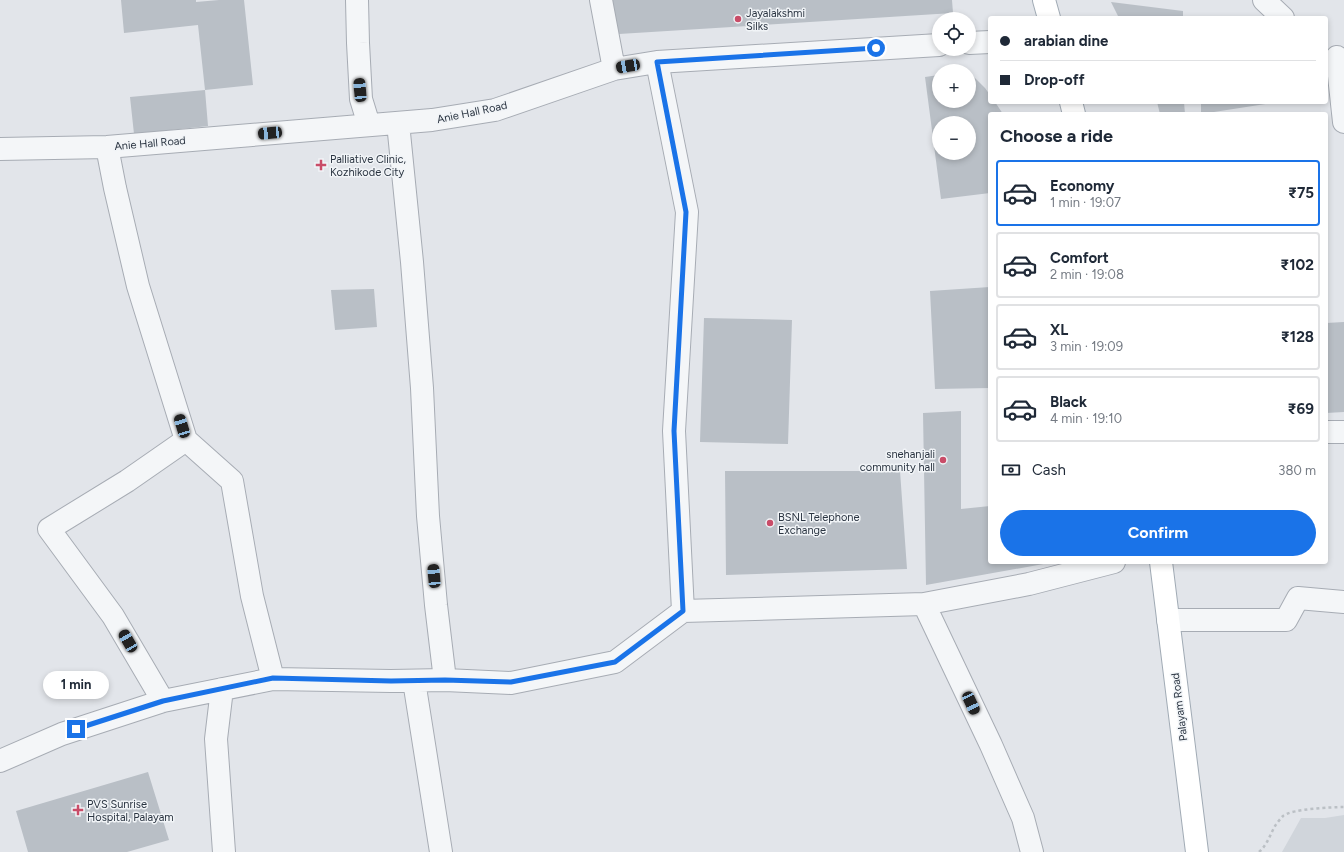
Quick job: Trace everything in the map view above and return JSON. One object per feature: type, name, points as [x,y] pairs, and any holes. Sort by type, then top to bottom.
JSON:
[{"type":"main road","points":[[1044,0],[1048,16]]},
{"type":"main road","name":"Palayam Road","points":[[1161,564],[1197,852]]},
{"type":"street","points":[[357,0],[361,99],[369,125]]},
{"type":"street","points":[[601,0],[614,69]]},
{"type":"street","points":[[1264,0],[1281,16]]},
{"type":"street","points":[[976,43],[988,42]]},
{"type":"street","name":"Anie Hall Road","points":[[0,149],[107,147],[432,120],[495,110],[614,69],[657,62],[932,45]]},
{"type":"street","points":[[1336,54],[1344,122]]},
{"type":"street","points":[[657,62],[686,212],[674,431],[683,611]]},
{"type":"street","points":[[398,123],[412,262],[421,380],[428,516],[436,605],[445,680]]},
{"type":"street","points":[[107,147],[138,286],[186,440],[232,481],[252,596],[273,678]]},
{"type":"street","points":[[1328,432],[1344,432]]},
{"type":"street","points":[[163,701],[113,616],[49,529],[127,481],[186,440]]},
{"type":"street","points":[[0,761],[62,734],[163,701],[273,678],[511,682],[615,662],[683,611],[924,604],[1029,584],[1106,564]]},
{"type":"street","points":[[1168,620],[1286,620],[1298,598],[1344,602]]},
{"type":"street","points":[[924,604],[991,745],[1023,818],[1032,852]]},
{"type":"street","points":[[414,680],[441,852]]},
{"type":"street","points":[[222,689],[216,739],[224,852]]},
{"type":"path","points":[[1259,852],[1264,847],[1276,826],[1284,816],[1298,811],[1344,807]]},
{"type":"shaded area","points":[[1344,815],[1344,852],[1282,852],[1301,818],[1325,818]]},
{"type":"building","points":[[121,0],[196,0],[196,2],[244,0],[253,85],[205,90],[198,25],[124,33]]},
{"type":"building","name":"Jayalakshmi Silks","points":[[606,0],[952,0],[953,12],[932,12],[932,14],[619,34],[617,24],[608,10]]},
{"type":"building","points":[[1111,2],[1183,11],[1183,16],[1118,16]]},
{"type":"building","points":[[932,76],[932,108],[976,108],[976,79],[988,92],[988,104],[996,104],[1002,112],[988,112],[988,193],[941,199],[936,160],[976,160],[976,116],[932,116],[932,130],[925,77]]},
{"type":"building","points":[[205,90],[208,126],[134,134],[130,97]]},
{"type":"building","points":[[1158,104],[1184,104],[1185,112],[1160,112]]},
{"type":"building","points":[[1201,104],[1266,104],[1214,112],[1201,112]]},
{"type":"building","points":[[988,287],[988,388],[935,389],[930,291]]},
{"type":"building","points":[[374,289],[377,327],[335,330],[331,290]]},
{"type":"building","points":[[704,318],[792,320],[788,444],[700,442]]},
{"type":"building","points":[[1344,322],[1344,412],[1328,413],[1328,323]]},
{"type":"building","name":"snehanjali community hall","points":[[961,411],[961,509],[988,506],[988,564],[1043,564],[926,585],[923,413]]},
{"type":"building","points":[[725,471],[900,471],[907,569],[726,575]]},
{"type":"building","points":[[148,772],[169,840],[127,852],[28,852],[16,811]]},
{"type":"place","name":"Jayalakshmi Silks","points":[[738,19]]},
{"type":"place","name":"Palliative Clinic, Kozhikode City","points":[[321,165]]},
{"type":"place","name":"snehanjali community hall","points":[[943,460]]},
{"type":"place","name":"BSNL Telephone Exchange","points":[[770,523]]},
{"type":"place","name":"PVS Sunrise Hospital, Palayam","points":[[78,810]]},
{"type":"route","points":[[76,729],[163,701],[273,678],[511,682],[615,662],[683,611],[674,431],[686,212],[657,62],[876,48]]}]
